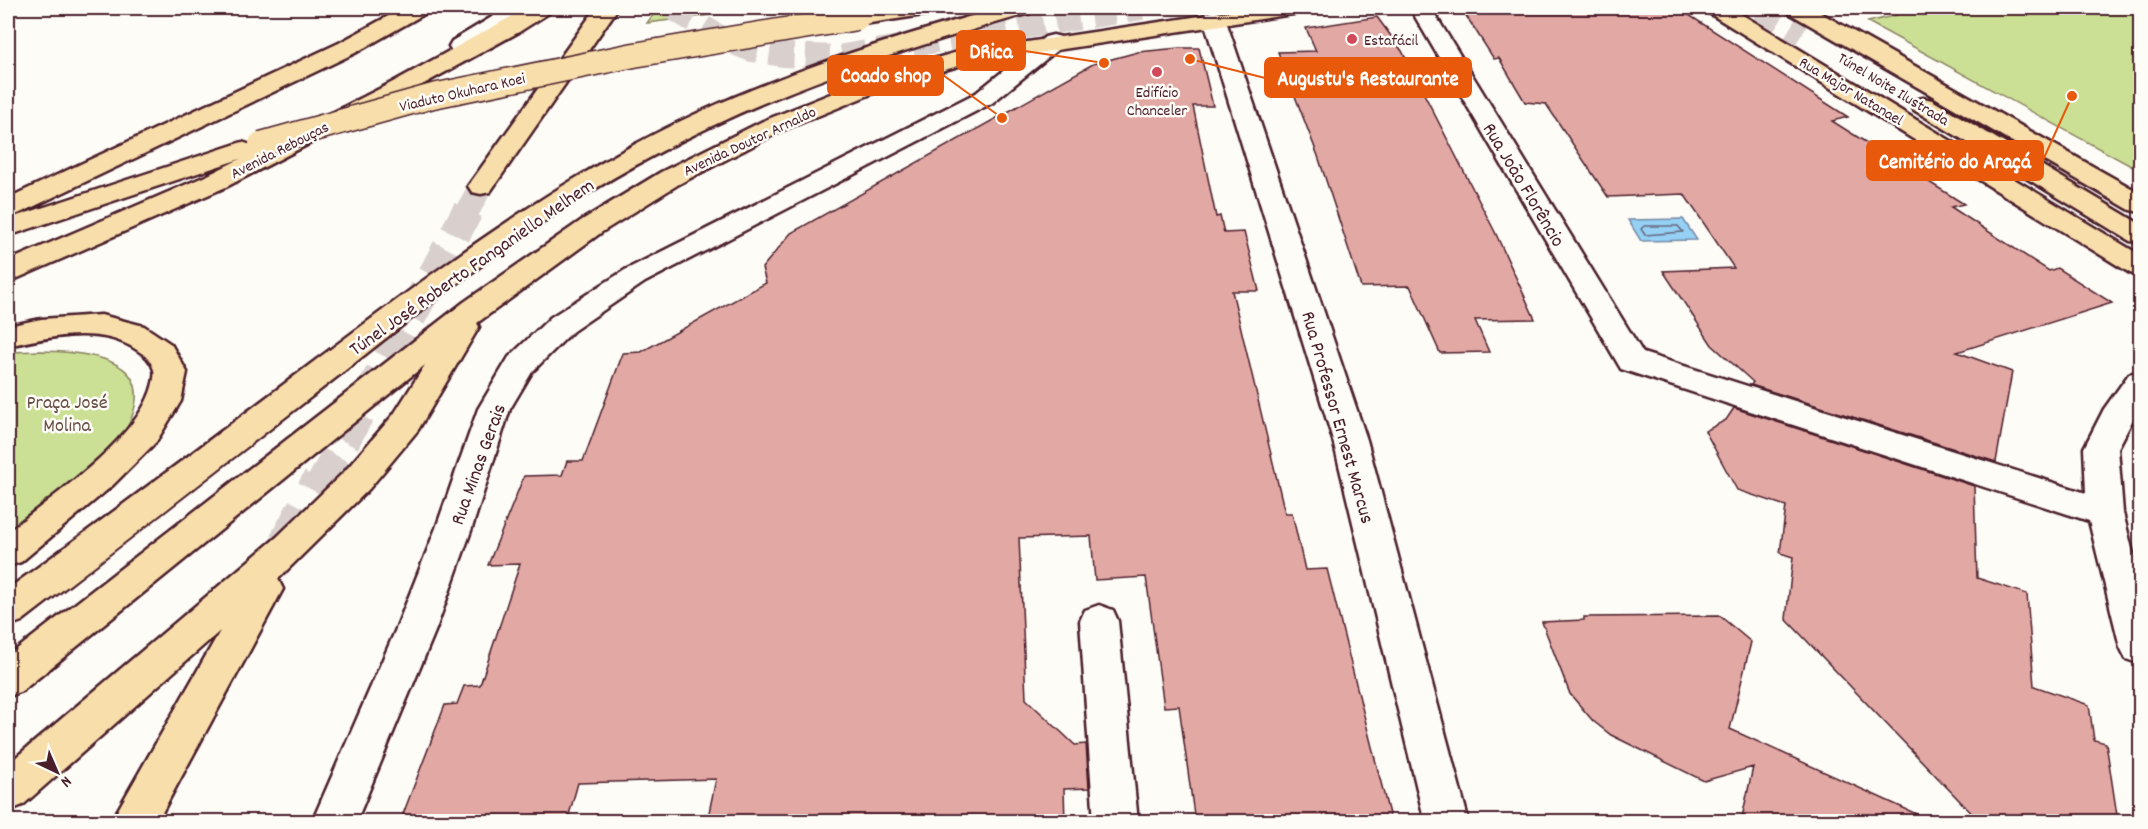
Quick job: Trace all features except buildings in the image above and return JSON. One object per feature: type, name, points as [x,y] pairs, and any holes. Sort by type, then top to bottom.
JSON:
[{"type":"main road","points":[[8,208],[347,48],[418,8]]},
{"type":"main road","name":"Avenida Rebouças","points":[[8,272],[217,181],[401,87],[542,8]]},
{"type":"main road","points":[[481,186],[607,8]]},
{"type":"main road","name":"Viaduto Okuhara Koei","points":[[8,228],[133,184],[261,144],[433,96],[634,55],[930,8]]},
{"type":"main road","name":"Túnel José Roberto Fanganiello Melhem","points":[[8,610],[404,309],[558,199],[642,151],[786,85],[858,56],[1022,8]]},
{"type":"main road","name":"Avenida Doutor Arnaldo","points":[[475,309],[592,225],[660,184],[772,126],[894,78],[962,58],[1053,42],[1293,8]]},
{"type":"main road","name":"Rua Major Natanael","points":[[1717,8],[1738,15],[2140,267]]},
{"type":"main road","points":[[1799,15],[2140,204]]},
{"type":"main road","name":"Túnel Noite Ilustrada","points":[[1799,15],[2140,235]]},
{"type":"main road","points":[[8,791],[290,548],[357,480],[406,422],[475,309]]},
{"type":"main road","name":"Túnel José Roberto Fanganiello Melhem","points":[[8,679],[475,309]]},
{"type":"main road","points":[[8,336],[41,329],[101,325],[133,333],[160,351],[171,372],[165,401],[144,433],[101,476],[8,552]]},
{"type":"main road","points":[[133,822],[264,589]]},
{"type":"street","points":[[217,181],[411,75],[497,25],[520,8]]},
{"type":"street","name":"Rua João Florêncio","points":[[1420,8],[1632,361],[2105,513]]},
{"type":"street","name":"Rua Professor Ernest Marcus","points":[[1214,18],[1350,440],[1447,822]]},
{"type":"street","name":"Rua Minas Gerais","points":[[334,822],[416,629],[454,528],[494,409],[520,365],[562,324],[635,276],[984,98],[1053,42]]},
{"type":"street","points":[[2140,382],[2116,417],[2101,448],[2105,513],[2110,540],[2140,647]]},
{"type":"street","points":[[1099,621],[1116,822]]},
{"type":"green space","points":[[658,8],[766,8],[647,23]]},
{"type":"green space","points":[[1885,8],[2140,8],[2140,171],[1868,22],[1897,15]]},
{"type":"green space","name":"Praça José Molina","points":[[41,351],[89,355],[108,361],[124,369],[133,381],[136,398],[131,419],[117,445],[8,542],[8,352]]},
{"type":"water","points":[[1683,219],[1697,240],[1641,241],[1628,220]]},
{"type":"tunnel","points":[[673,8],[721,38],[752,50],[783,55],[837,57],[1142,8]]},
{"type":"tunnel","points":[[1760,8],[1802,34]]},
{"type":"tunnel","points":[[467,212],[481,186]]},
{"type":"tunnel","points":[[322,483],[468,210]]},
{"type":"tunnel","points":[[288,545],[322,481]]},
{"type":"place","name":"Estafácil","points":[[1352,39]]},
{"type":"place","name":"Augustu's Restaurante","points":[[1190,59]]},
{"type":"place","name":"DRica","points":[[1104,63]]},
{"type":"place","name":"Edifício Chanceler","points":[[1157,72]]},
{"type":"place","name":"Cemitério do Araçá","points":[[2072,96]]},
{"type":"place","name":"Coado shop","points":[[1002,118]]}]
